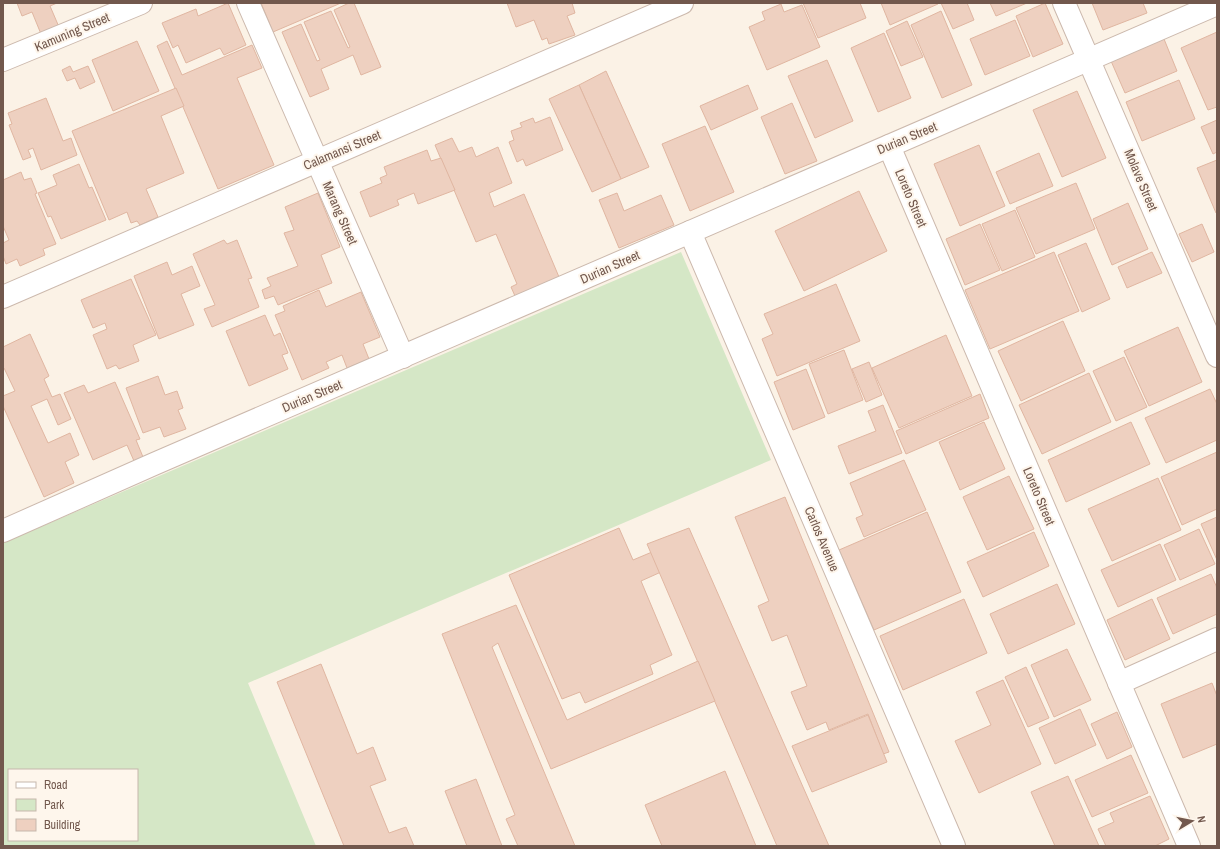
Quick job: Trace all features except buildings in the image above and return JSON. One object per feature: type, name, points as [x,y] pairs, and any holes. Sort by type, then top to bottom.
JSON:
[{"type":"street","name":"Kamuning Street","points":[[3,60],[141,3]]},
{"type":"street","name":"Marang Street","points":[[248,3],[403,357]]},
{"type":"street","name":"Calamansi Street","points":[[3,297],[682,3]]},
{"type":"street","name":"Molave Street","points":[[1064,3],[1217,356]]},
{"type":"street","name":"Durian Street","points":[[3,531],[154,464],[1217,4]]},
{"type":"street","name":"Loreto Street","points":[[889,146],[1189,846]]},
{"type":"street","name":"Carlos Avenue","points":[[690,232],[954,846]]},
{"type":"street","points":[[1119,684],[1217,639]]},
{"type":"green space","points":[[681,252],[771,460],[248,683],[316,846],[3,846],[3,543]]}]
